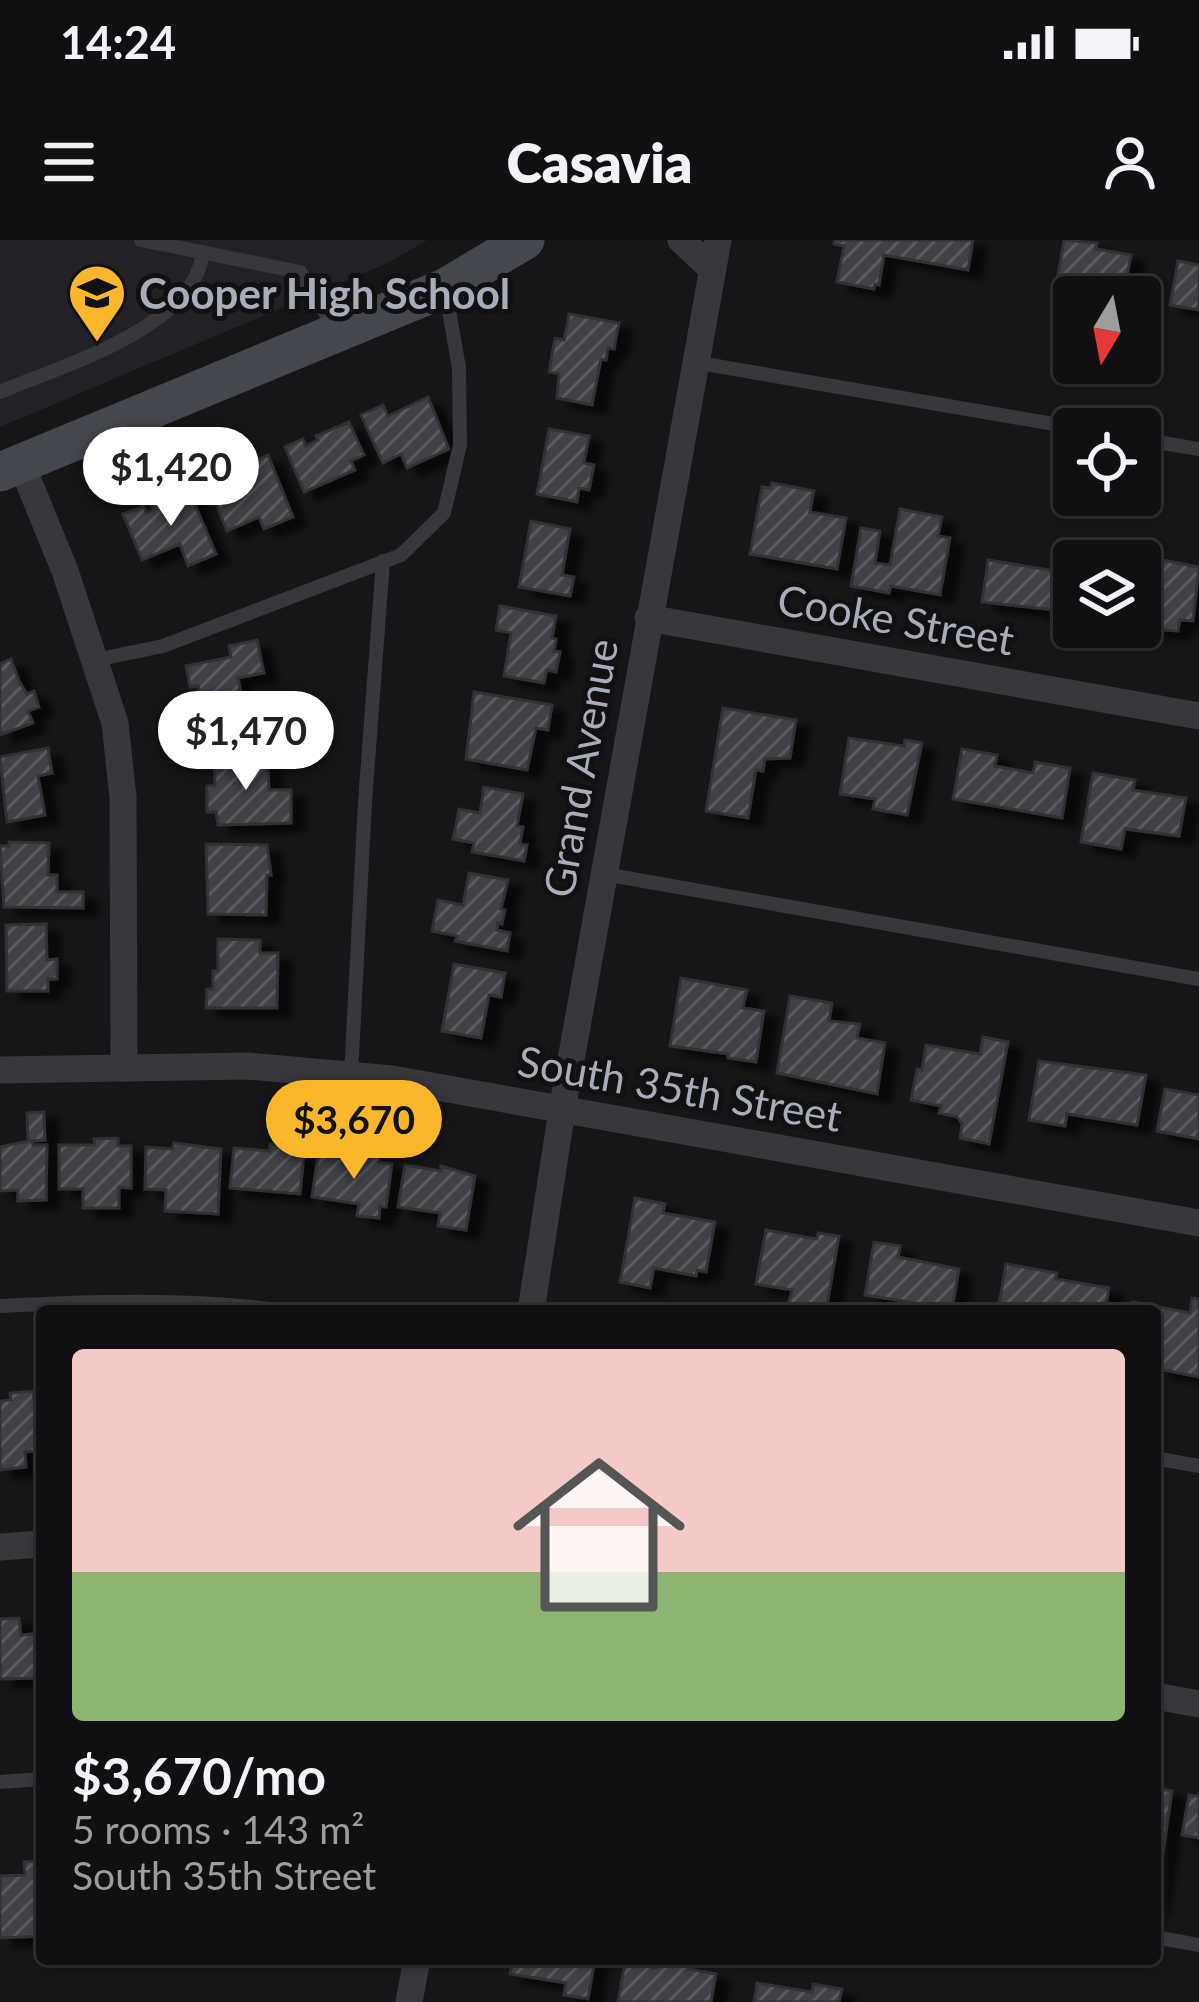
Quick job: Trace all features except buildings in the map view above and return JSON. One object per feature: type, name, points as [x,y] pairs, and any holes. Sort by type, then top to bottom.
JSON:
[{"type":"street","points":[[124,1068],[123,796],[115,723],[65,572],[11,468],[445,288],[525,240]]},
{"type":"street","points":[[681,240],[712,269]]},
{"type":"street","name":"Grand Avenue","points":[[533,1305],[562,1110],[718,240]]},
{"type":"street","name":"Cooke Street","points":[[648,618],[1199,716]]},
{"type":"street","name":"South 35th Street","points":[[0,1070],[248,1066],[392,1079],[1199,1223]]},
{"type":"street","points":[[0,1547],[36,1544]]},
{"type":"street","points":[[1161,1697],[1199,1704]]},
{"type":"street","points":[[409,2002],[416,1965]]},
{"type":"lane","points":[[141,240],[300,272],[337,332]]},
{"type":"lane","points":[[0,392],[136,334],[190,287],[201,271],[202,252]]},
{"type":"lane","points":[[95,660],[164,646],[400,555],[444,513],[460,445],[459,368],[445,288]]},
{"type":"lane","points":[[698,363],[1053,424]]},
{"type":"lane","points":[[1161,443],[1199,449]]},
{"type":"lane","points":[[351,1076],[383,561]]},
{"type":"lane","points":[[604,874],[1199,979]]},
{"type":"lane","points":[[0,1306],[86,1301],[216,1305]]},
{"type":"lane","points":[[1161,1459],[1199,1466]]},
{"type":"lane","points":[[0,1782],[36,1779]]},
{"type":"lane","points":[[1161,1937],[1199,1945]]},
{"type":"shaded area","name":"Cooper High School","points":[[0,240],[427,240],[390,262],[0,427]]},
{"type":"place","name":"Cooper High School","points":[[97,344]]}]
